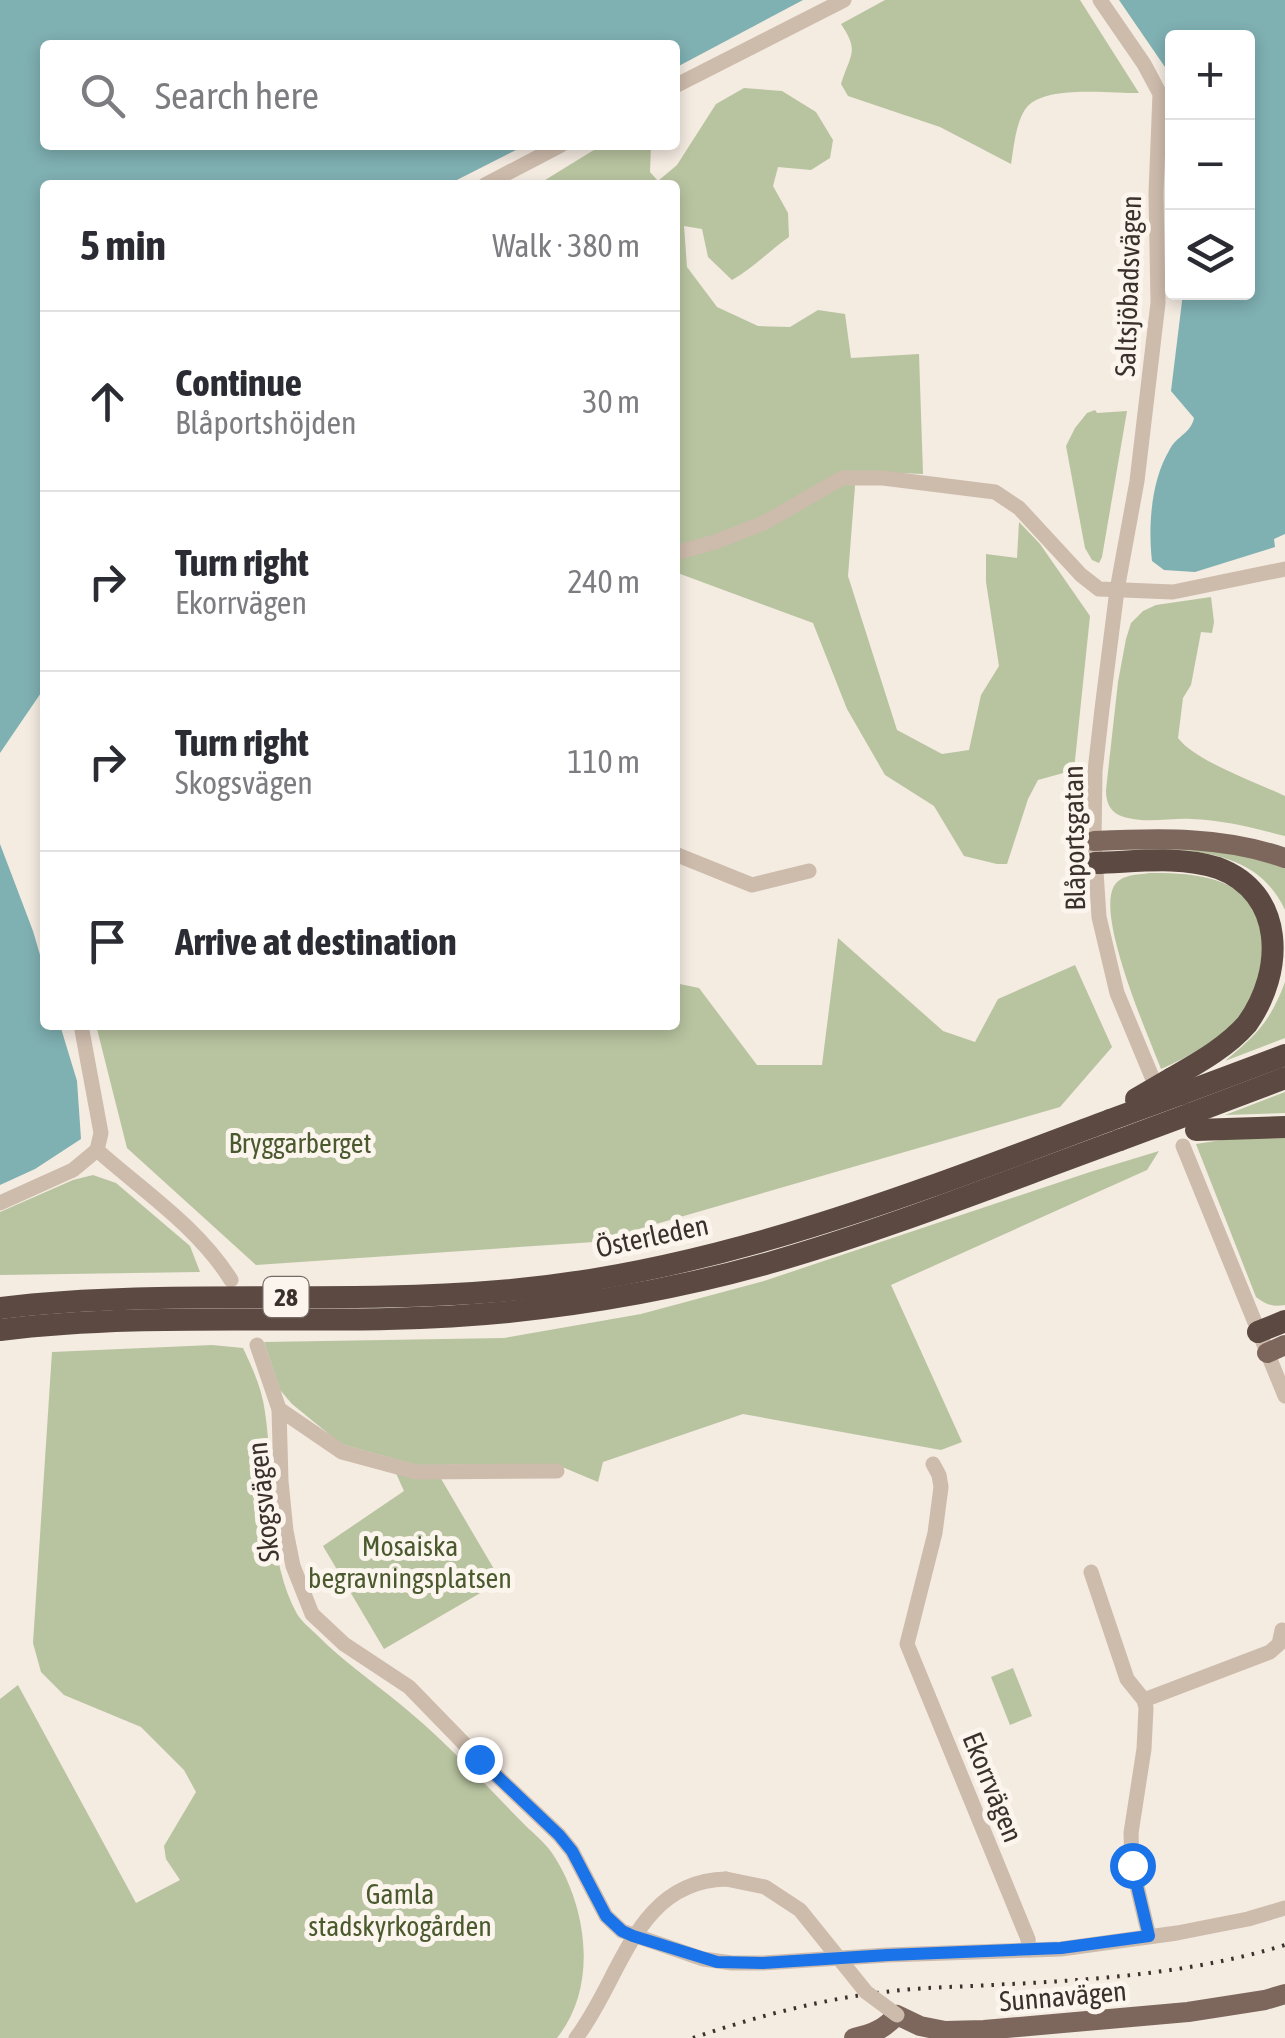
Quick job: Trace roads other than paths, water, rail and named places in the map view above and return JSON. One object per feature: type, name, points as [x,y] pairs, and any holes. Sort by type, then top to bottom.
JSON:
[{"type":"highway","points":[[1095,852],[1178,860],[1221,869],[1254,888],[1275,920],[1280,956],[1270,990],[1179,1106]]},
{"type":"highway","name":"Österleden","points":[[1179,1106],[1285,1055]]},
{"type":"highway","name":"Österleden","points":[[0,1330],[160,1319],[399,1318],[506,1312],[577,1304],[716,1277],[889,1224],[1118,1127],[1285,1078]]},
{"type":"highway","points":[[1118,1127],[1179,1106],[1285,1127]]},
{"type":"highway","name":"Österleden","points":[[0,1308],[122,1298],[398,1298],[590,1280],[639,1272],[766,1240],[885,1202],[1082,1130],[1118,1127]]},
{"type":"highway","points":[[1270,1343],[1285,1321]]},
{"type":"highway","points":[[0,1340],[55,1324]]},
{"type":"main road","points":[[1095,852],[1180,838],[1250,848],[1285,858]]},
{"type":"main road","name":"Sunnavägen","points":[[897,2015],[920,2026],[984,2030],[1188,2012],[1285,1994]]},
{"type":"main road","points":[[854,2038],[882,2030],[897,2015]]},
{"type":"street","points":[[680,83],[844,0]]},
{"type":"street","name":"Saltsjöbadsvägen","points":[[1100,0],[1160,94],[1156,193],[1158,304],[1137,481],[1117,590]]},
{"type":"street","points":[[494,180],[552,150]]},
{"type":"street","points":[[680,552],[764,523],[842,478],[883,478],[996,492],[1019,508],[1099,588],[1174,592],[1285,569]]},
{"type":"street","name":"Blåportsgatan","points":[[1117,590],[1095,770],[1099,918],[1117,993],[1179,1106],[1270,1343],[1285,1396]]},
{"type":"street","points":[[680,856],[752,884],[810,872]]},
{"type":"street","points":[[0,1203],[73,1170],[97,1150],[101,1134],[82,1030]]},
{"type":"street","points":[[97,1150],[189,1228],[217,1257],[232,1280]]},
{"type":"street","name":"Skogsvägen","points":[[257,1345],[279,1408],[281,1480],[293,1566],[312,1614],[344,1644],[408,1687],[559,1835],[572,1851],[606,1916],[633,1936]]},
{"type":"street","points":[[279,1408],[342,1452],[416,1472],[557,1471]]},
{"type":"street","name":"Ekorrvägen","points":[[933,1464],[940,1487],[934,1533],[907,1644],[1028,1939],[1029,1950]]},
{"type":"street","points":[[1090,1572],[1127,1679],[1144,1700],[1144,1749],[1131,1833],[1132,1865],[1149,1936]]},
{"type":"street","points":[[1144,1700],[1270,1652],[1279,1644],[1282,1630]]},
{"type":"street","points":[[576,2038],[646,1919],[676,1894],[702,1882],[726,1879],[764,1887],[800,1910],[866,1992],[897,2015]]},
{"type":"street","points":[[633,1936],[703,1959],[732,1963],[1106,1944],[1248,1919],[1285,1908]]},
{"type":"water","points":[[0,0],[803,0],[680,65],[680,40],[40,40],[40,150],[516,150],[457,180],[40,180],[40,694],[0,753]]},
{"type":"water","points":[[1119,0],[1285,0],[1285,534],[1274,539],[1275,547],[1195,572],[1164,570],[1152,561],[1152,503],[1164,461],[1194,418],[1171,391],[1182,300],[1255,300],[1255,30],[1165,30],[1165,67]]},
{"type":"water","points":[[0,844],[40,955],[40,1030],[62,1030],[77,1081],[81,1139],[35,1169],[0,1185]]},
{"type":"railway","points":[[693,2038],[842,1998],[1140,1974],[1213,1963],[1285,1945]]},
{"type":"park label","name":"Bryggarberget","points":[[300,1143]]},
{"type":"park label","name":"Mosaiska begravningsplatsen","points":[[410,1562]]},
{"type":"park label","name":"Gamla stadskyrkogården","points":[[400,1910]]}]
